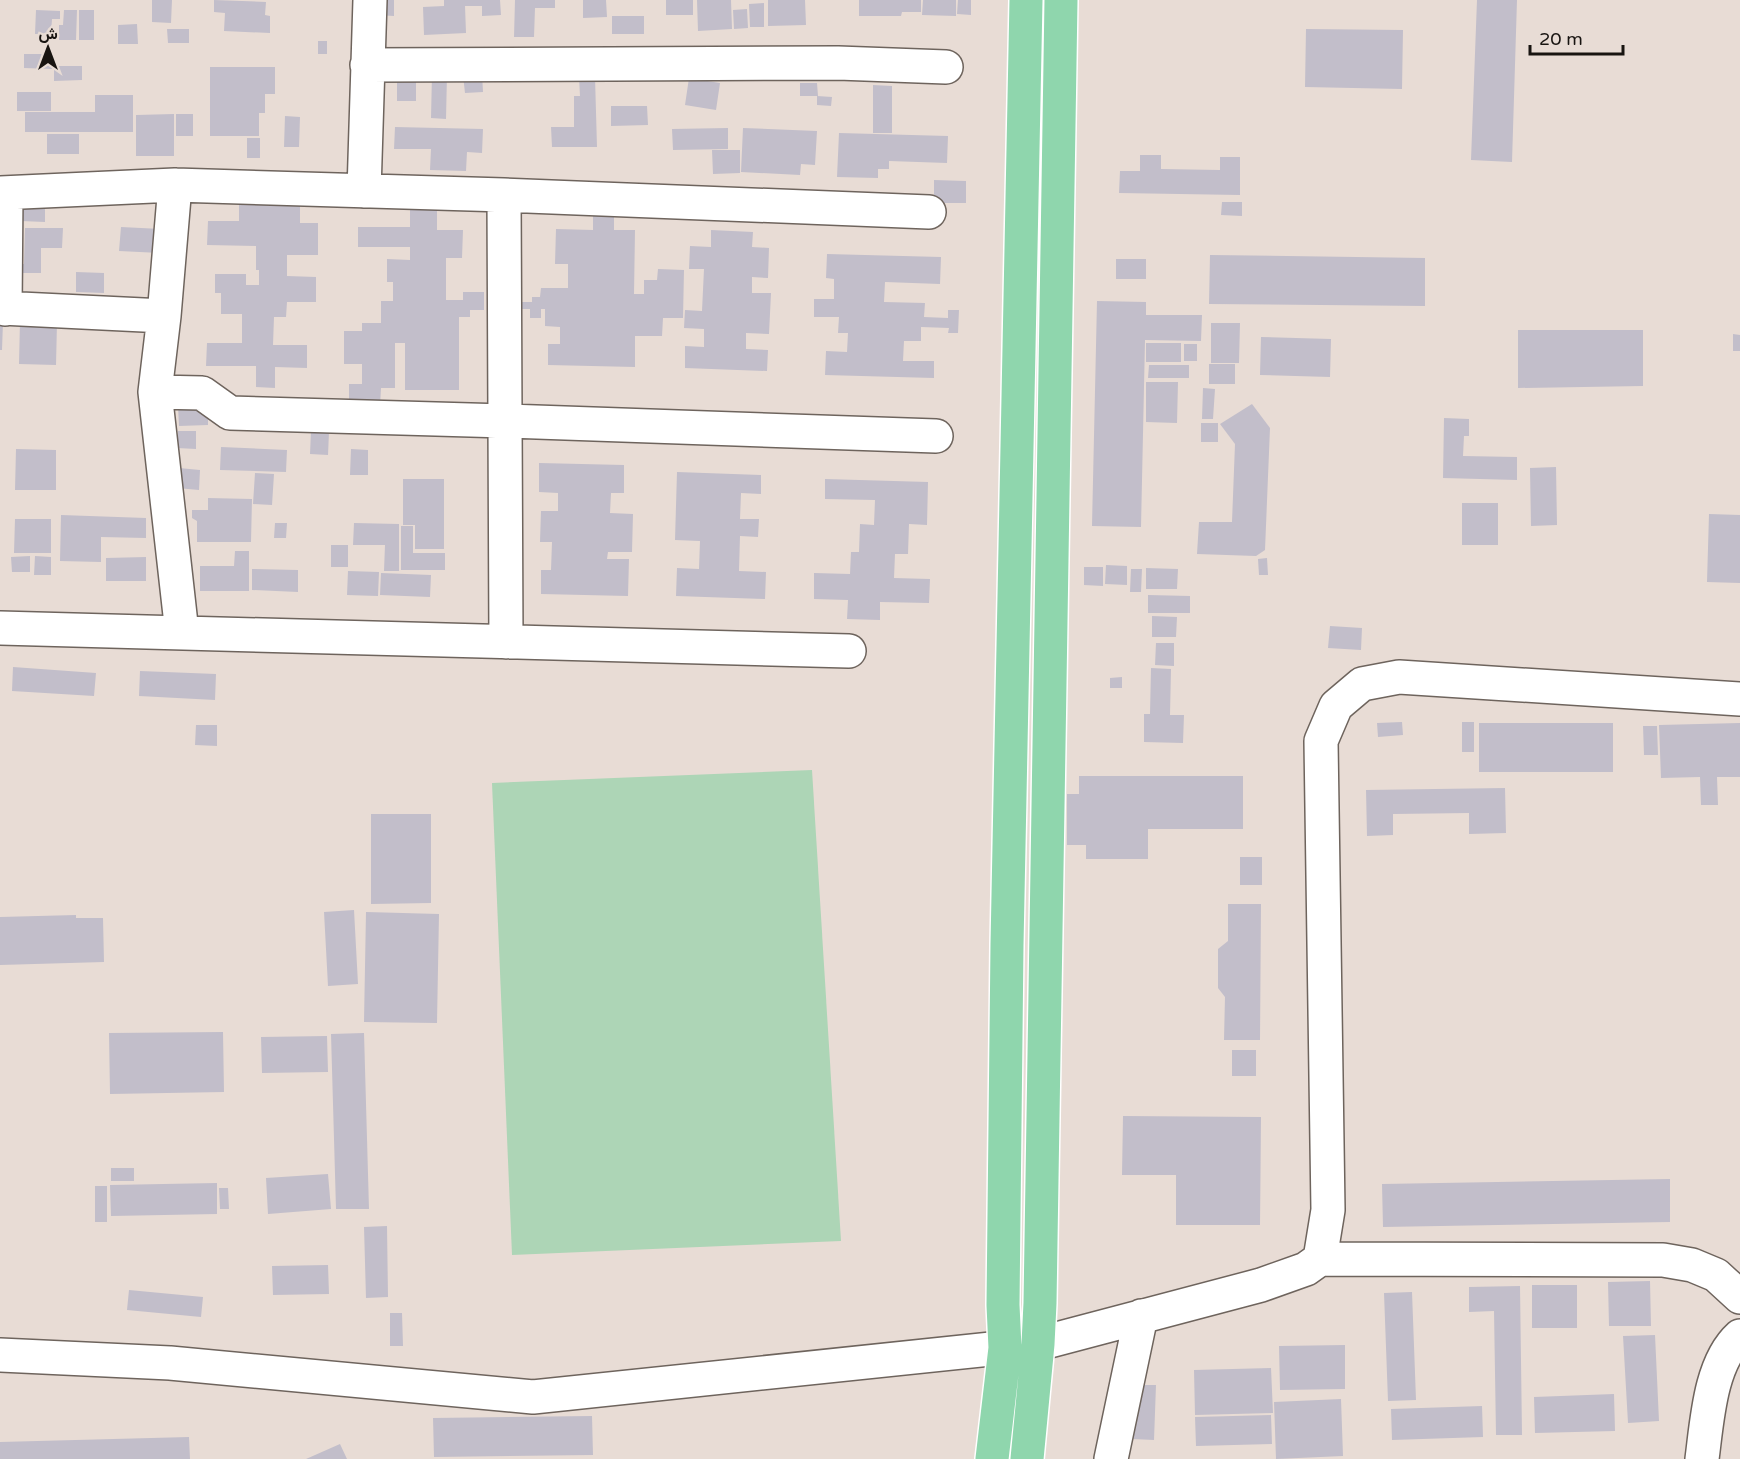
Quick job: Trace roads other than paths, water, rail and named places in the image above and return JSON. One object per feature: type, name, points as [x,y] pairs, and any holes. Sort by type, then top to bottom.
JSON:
[{"type":"main road","points":[[992,1459],[1005,1348],[1003,1305],[1007,933],[1026,0]]},
{"type":"main road","points":[[1027,1459],[1040,1302],[1061,0]]},
{"type":"street","points":[[364,191],[370,0]]},
{"type":"street","points":[[367,65],[838,63],[946,67]]},
{"type":"street","points":[[175,185],[156,392],[182,633]]},
{"type":"street","points":[[164,316],[3,309],[3,193],[175,185],[929,212]]},
{"type":"street","points":[[504,195],[506,642]]},
{"type":"street","points":[[156,392],[202,393],[230,413],[505,420],[936,436]]},
{"type":"street","points":[[0,628],[849,651]]},
{"type":"street","points":[[1320,1259],[1328,1210],[1321,741],[1336,706],[1362,684],[1399,677],[1740,699]]},
{"type":"street","points":[[0,1355],[170,1362],[533,1397],[1038,1344],[1261,1285],[1306,1269],[1320,1259],[1663,1260],[1692,1265],[1716,1275],[1740,1297]]},
{"type":"street","points":[[1111,1459],[1142,1316]]},
{"type":"street","points":[[1702,1459],[1708,1412],[1719,1366],[1733,1342],[1740,1336]]}]
